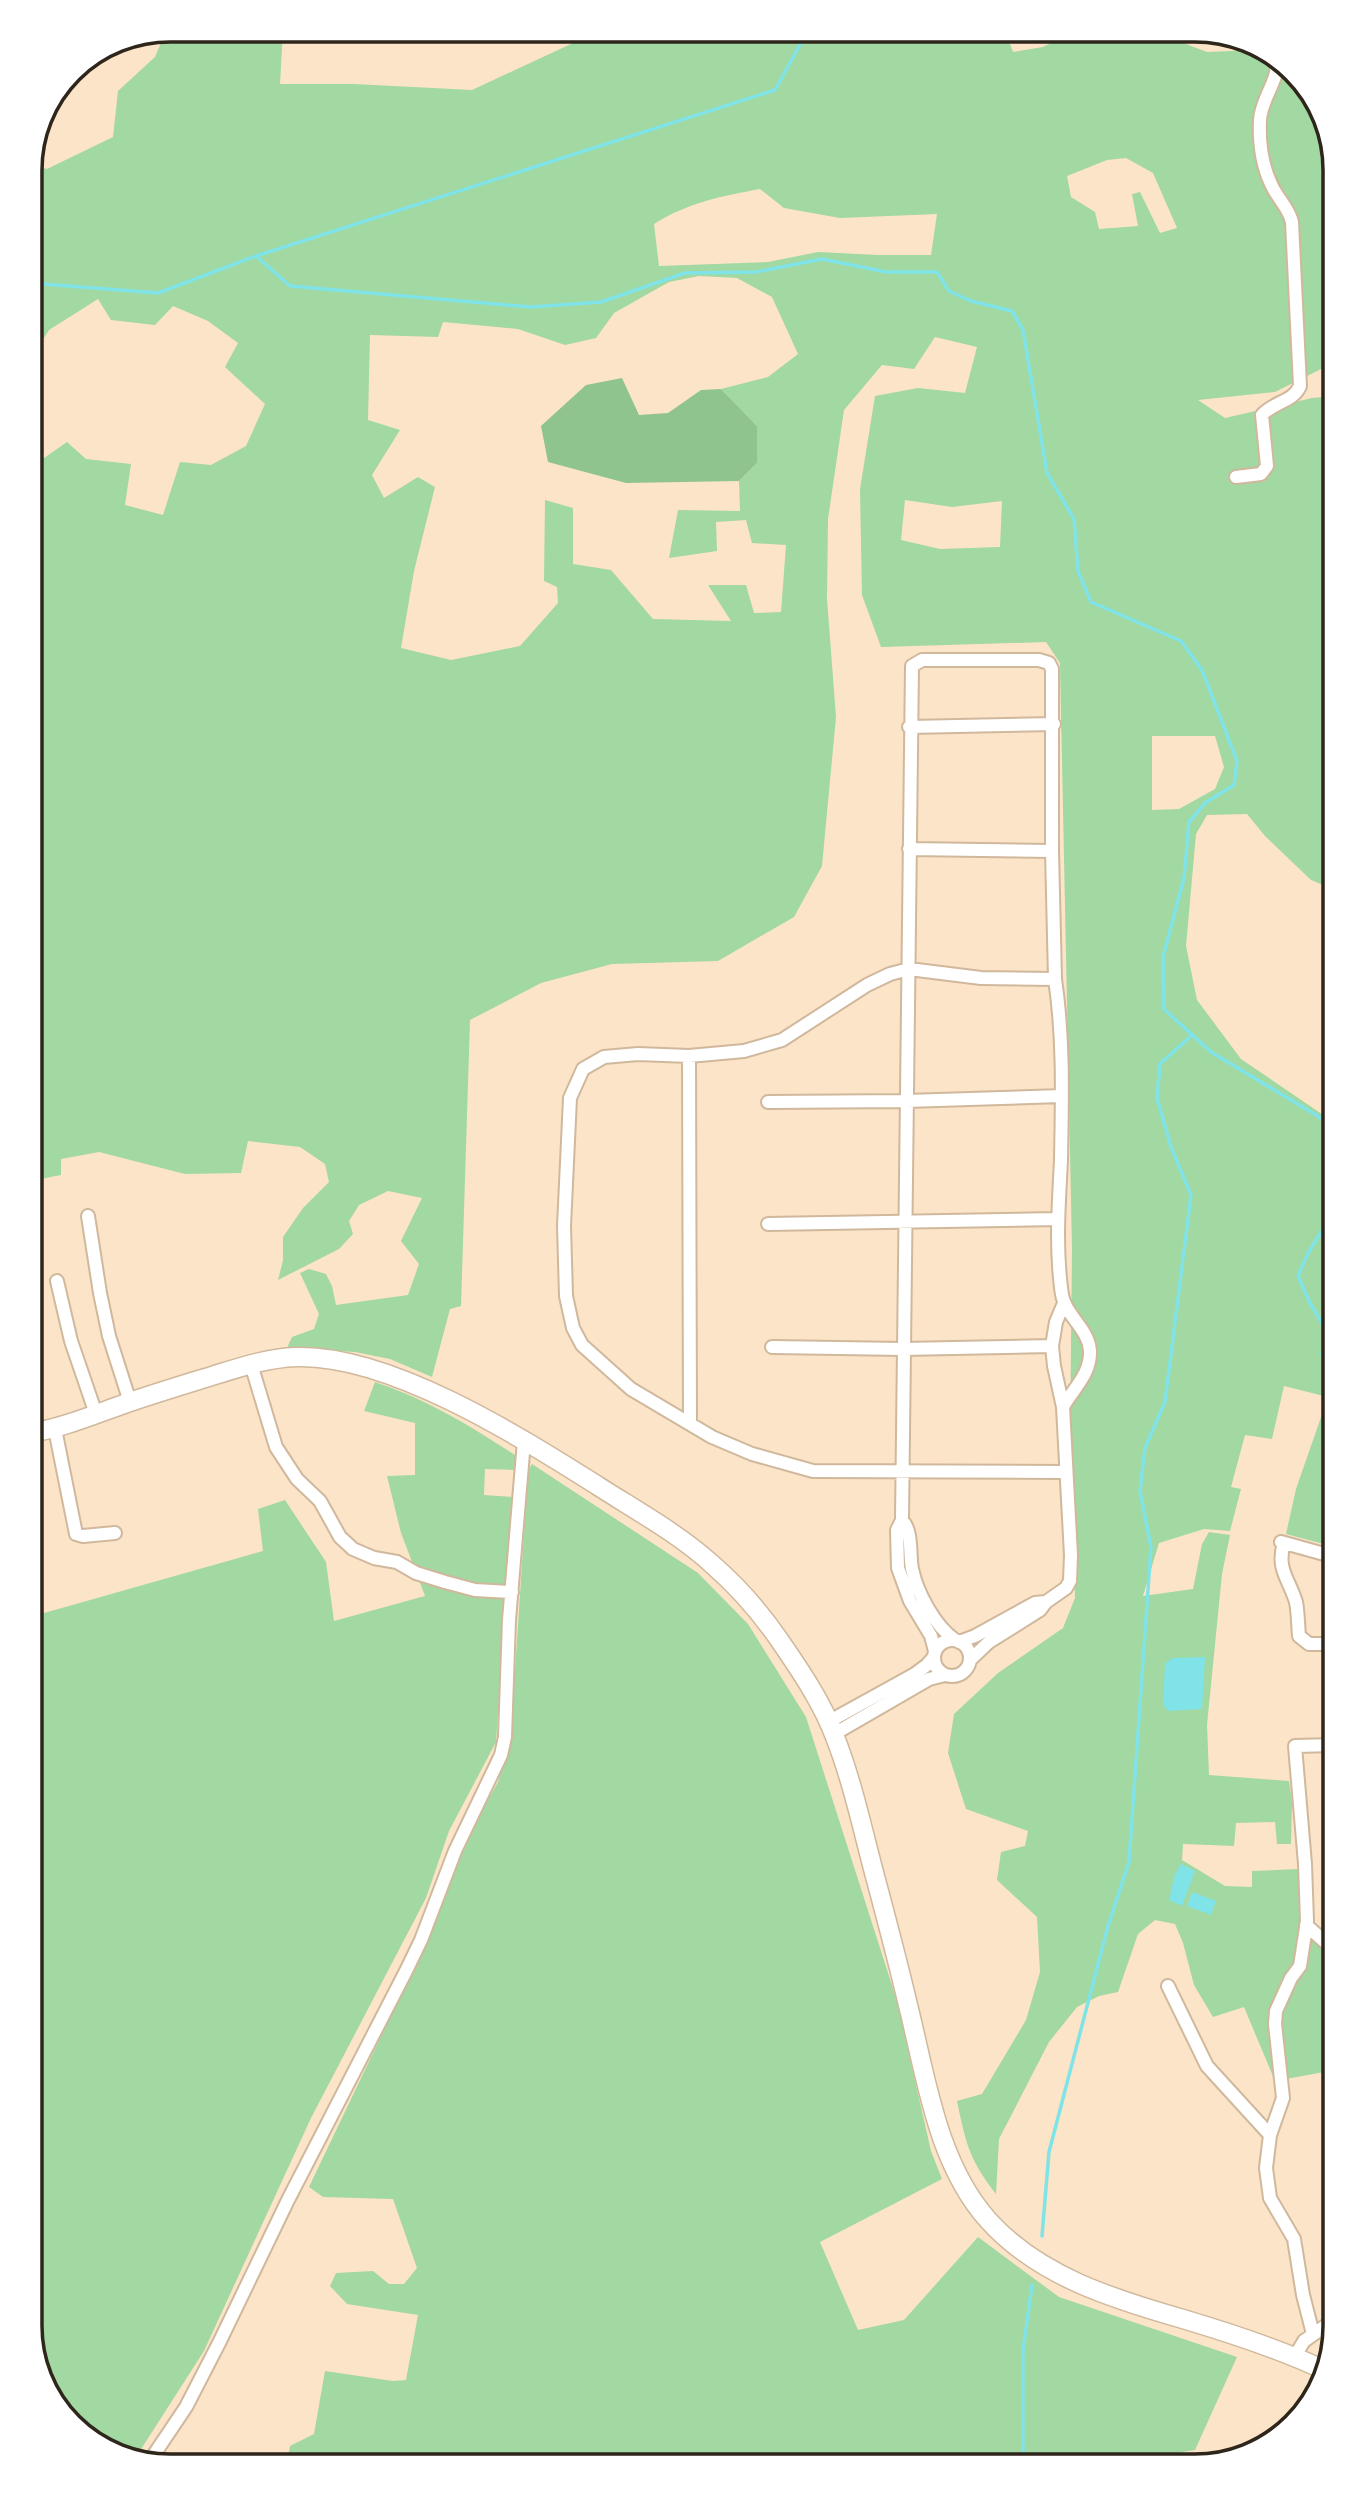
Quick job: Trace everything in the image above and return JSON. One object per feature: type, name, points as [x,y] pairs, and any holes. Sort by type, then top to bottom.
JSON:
[{"type":"street","points":[[1236,477],[1261,474],[1267,466],[1262,415],[1270,406],[1291,397],[1300,386],[1292,222],[1270,184],[1260,144],[1261,112],[1277,72]]},
{"type":"street","points":[[945,1675],[937,1668],[931,1636],[916,1597],[908,1528],[902,1520],[909,969],[909,727],[912,666],[926,659],[1039,660],[1049,663],[1052,669],[1052,851],[1055,979],[1060,1015],[1062,1096],[1058,1219],[1060,1280],[1064,1304],[1085,1334],[1090,1349],[1088,1366],[1080,1385],[1063,1407]]},
{"type":"street","points":[[909,727],[1054,724]]},
{"type":"street","points":[[909,849],[1052,851]]},
{"type":"street","points":[[1055,979],[981,978],[909,969],[867,985],[782,1040],[744,1051],[689,1056],[638,1054],[604,1057],[583,1069],[570,1098],[564,1226],[565,1296],[573,1328],[582,1345],[631,1388],[712,1437],[752,1454],[813,1471],[1066,1472]]},
{"type":"street","points":[[689,1056],[690,1424]]},
{"type":"street","points":[[768,1102],[1062,1096]]},
{"type":"street","points":[[88,1216],[109,1336],[130,1402]]},
{"type":"street","points":[[768,1224],[1058,1219]]},
{"type":"street","points":[[57,1281],[71,1341],[96,1414]]},
{"type":"street","points":[[970,1660],[989,1642],[1040,1611],[1046,1602],[1066,1588],[1070,1581],[1072,1563],[1063,1407],[1052,1346],[1056,1322],[1064,1304]]},
{"type":"street","points":[[772,1347],[904,1349],[1052,1346]]},
{"type":"street","points":[[42,1431],[251,1364],[303,1357],[358,1365],[390,1375],[449,1400],[524,1441],[652,1520],[712,1564],[775,1633],[831,1728],[856,1804],[944,2141],[973,2201],[989,2222],[1008,2239],[1051,2269],[1096,2292],[1294,2356],[1316,2366]]},
{"type":"street","points":[[251,1364],[276,1447],[297,1479],[320,1501],[340,1537],[353,1549],[373,1558],[397,1562],[416,1573],[444,1582],[475,1590],[512,1592]]},
{"type":"street","points":[[55,1429],[76,1534],[83,1536],[115,1533]]},
{"type":"street","points":[[155,2453],[186,2407],[288,2200],[406,1971],[421,1940],[455,1851],[501,1755],[505,1737],[512,1592],[524,1441]]},
{"type":"street","points":[[1323,1554],[1282,1542],[1280,1556],[1285,1577],[1296,1601],[1299,1636],[1309,1644],[1323,1644]]},
{"type":"street","points":[[831,1728],[929,1679],[962,1674],[969,1665],[968,1649],[943,1629],[916,1597]]},
{"type":"street","points":[[831,1728],[928,1665],[943,1643],[975,1636],[1035,1603],[1046,1602]]},
{"type":"street","points":[[1313,2334],[1303,2295],[1294,2239],[1270,2198],[1266,2185],[1266,2168],[1270,2135],[1283,2098],[1276,2011],[1300,1966],[1306,1924],[1307,1889],[1295,1745],[1323,1745]]},
{"type":"street","points":[[1306,1924],[1323,1940]]},
{"type":"street","points":[[1168,1986],[1208,2066],[1270,2135]]},
{"type":"street","points":[[1294,2356],[1313,2334],[1323,2327]]},
{"type":"green space","points":[[282,42],[280,84],[354,84],[472,90],[575,42],[1009,42],[1013,52],[1043,47],[1052,42],[1181,42],[1207,52],[1244,52],[1273,68],[1297,92],[1313,121],[1322,153],[1323,368],[1275,392],[1198,400],[1225,418],[1323,397],[1323,885],[1311,880],[1265,836],[1247,814],[1207,815],[1196,834],[1186,946],[1197,1000],[1241,1059],[1323,1115],[1323,1396],[1284,1386],[1272,1439],[1245,1435],[1231,1487],[1241,1489],[1230,1531],[1204,1529],[1159,1543],[1143,1596],[1193,1589],[1202,1544],[1209,1532],[1230,1535],[1222,1574],[1207,1725],[1209,1775],[1289,1781],[1292,1802],[1291,1844],[1277,1844],[1275,1822],[1236,1823],[1234,1846],[1183,1844],[1182,1860],[1225,1886],[1252,1887],[1252,1871],[1299,1869],[1302,1920],[1323,1945],[1323,2072],[1275,2081],[1244,2007],[1213,2017],[1194,1985],[1175,1924],[1155,1920],[1138,1934],[1118,1992],[1099,1996],[1077,2007],[1049,2042],[999,2139],[996,2194],[970,2150],[957,2101],[982,2094],[1026,2020],[1040,1972],[1037,1917],[997,1880],[1001,1852],[1025,1846],[1028,1831],[966,1809],[948,1753],[954,1714],[998,1673],[1063,1628],[1075,1598],[1070,1442],[1072,1248],[1060,663],[1046,642],[881,647],[862,595],[860,489],[875,396],[918,388],[965,393],[977,347],[935,337],[914,369],[882,365],[844,410],[828,519],[827,599],[836,717],[822,866],[794,917],[718,961],[612,964],[541,983],[470,1020],[461,1306],[450,1309],[432,1377],[390,1359],[355,1352],[287,1348],[292,1337],[314,1329],[319,1314],[300,1273],[309,1269],[326,1274],[336,1305],[408,1295],[419,1264],[401,1241],[422,1198],[388,1191],[359,1205],[349,1221],[353,1234],[339,1249],[278,1280],[283,1260],[283,1237],[303,1208],[329,1182],[325,1164],[300,1147],[248,1141],[241,1173],[185,1174],[99,1152],[61,1159],[61,1175],[42,1179],[42,459],[67,442],[86,459],[131,464],[125,505],[163,515],[180,462],[211,465],[246,446],[265,404],[225,367],[238,343],[208,321],[173,306],[155,325],[111,320],[98,299],[49,330],[42,341],[42,168],[47,169],[113,137],[118,91],[155,57],[161,43]],"holes":[[[1126,158],[1153,173],[1177,228],[1160,233],[1140,192],[1132,194],[1138,226],[1099,229],[1095,212],[1071,197],[1067,176],[1107,160]],[[760,189],[784,208],[840,218],[937,214],[931,255],[818,252],[768,262],[659,266],[654,224],[692,206]],[[699,276],[737,278],[772,297],[798,354],[768,377],[721,389],[757,426],[757,463],[739,481],[740,511],[678,510],[669,558],[717,551],[716,522],[746,520],[752,543],[786,545],[781,612],[754,613],[746,585],[708,585],[731,621],[653,619],[611,570],[573,564],[573,508],[545,500],[544,581],[557,587],[558,603],[520,646],[451,660],[401,648],[414,571],[435,487],[418,477],[384,498],[372,475],[400,430],[368,420],[370,335],[438,337],[443,322],[518,329],[565,345],[596,338],[614,313],[669,282]],[[905,500],[952,507],[1002,501],[1000,547],[940,549],[901,540]],[[1152,736],[1215,736],[1224,767],[1215,789],[1179,809],[1152,810]]]},
{"type":"green space","points":[[622,378],[639,415],[668,413],[701,390],[721,389],[757,426],[757,463],[739,481],[626,483],[548,462],[541,426],[586,385]]},
{"type":"green space","points":[[375,1382],[431,1405],[518,1457],[516,1470],[485,1469],[484,1495],[513,1497],[496,1742],[449,1831],[426,1898],[311,2118],[204,2351],[140,2450],[113,2441],[92,2428],[68,2404],[52,2375],[43,2343],[42,1614],[263,1551],[258,1509],[285,1500],[326,1562],[334,1621],[425,1596],[401,1533],[387,1476],[415,1475],[415,1423],[364,1411]]},
{"type":"green space","points":[[1323,1411],[1323,1544],[1286,1534],[1296,1489]]},
{"type":"green space","points":[[532,1464],[698,1573],[748,1624],[806,1717],[897,2001],[931,2151],[942,2179],[820,2242],[858,2330],[904,2320],[978,2237],[1059,2297],[1237,2357],[1195,2450],[1170,2454],[288,2454],[290,2446],[314,2434],[325,2371],[393,2381],[406,2380],[418,2315],[347,2304],[330,2286],[336,2273],[373,2271],[389,2284],[404,2284],[417,2268],[393,2199],[323,2197],[309,2187],[417,1961],[467,1838],[498,1782],[511,1733],[528,1471]]},
{"type":"water","points":[[1205,1657],[1202,1709],[1168,1711],[1163,1705],[1165,1663],[1173,1658]]},
{"type":"water","points":[[1181,1864],[1195,1871],[1182,1906],[1169,1900],[1175,1874]]},
{"type":"water","points":[[1192,1892],[1216,1901],[1211,1915],[1187,1906]]},
{"type":"waterway","points":[[42,284],[158,293],[256,256],[775,90],[801,42]]},
{"type":"waterway","points":[[256,256],[290,286],[531,307],[601,302],[685,273],[756,272],[822,259],[886,272],[937,272],[949,291],[971,301],[1012,311],[1023,330],[1047,473],[1074,519],[1078,571],[1091,602],[1181,641],[1202,670],[1237,761],[1234,785],[1205,803],[1189,822],[1184,878],[1163,957],[1164,1009],[1211,1052],[1323,1119]]},
{"type":"waterway","points":[[1042,2236],[1049,2152],[1108,1926],[1129,1862],[1151,1547],[1140,1491],[1145,1448],[1165,1402],[1191,1195],[1171,1147],[1157,1098],[1160,1064],[1192,1035]]},
{"type":"waterway","points":[[1323,1229],[1298,1276],[1323,1325]]},
{"type":"waterway","points":[[1322,1355],[1323,1349]]},
{"type":"waterway","points":[[1023,2454],[1023,2350],[1032,2285]]}]
